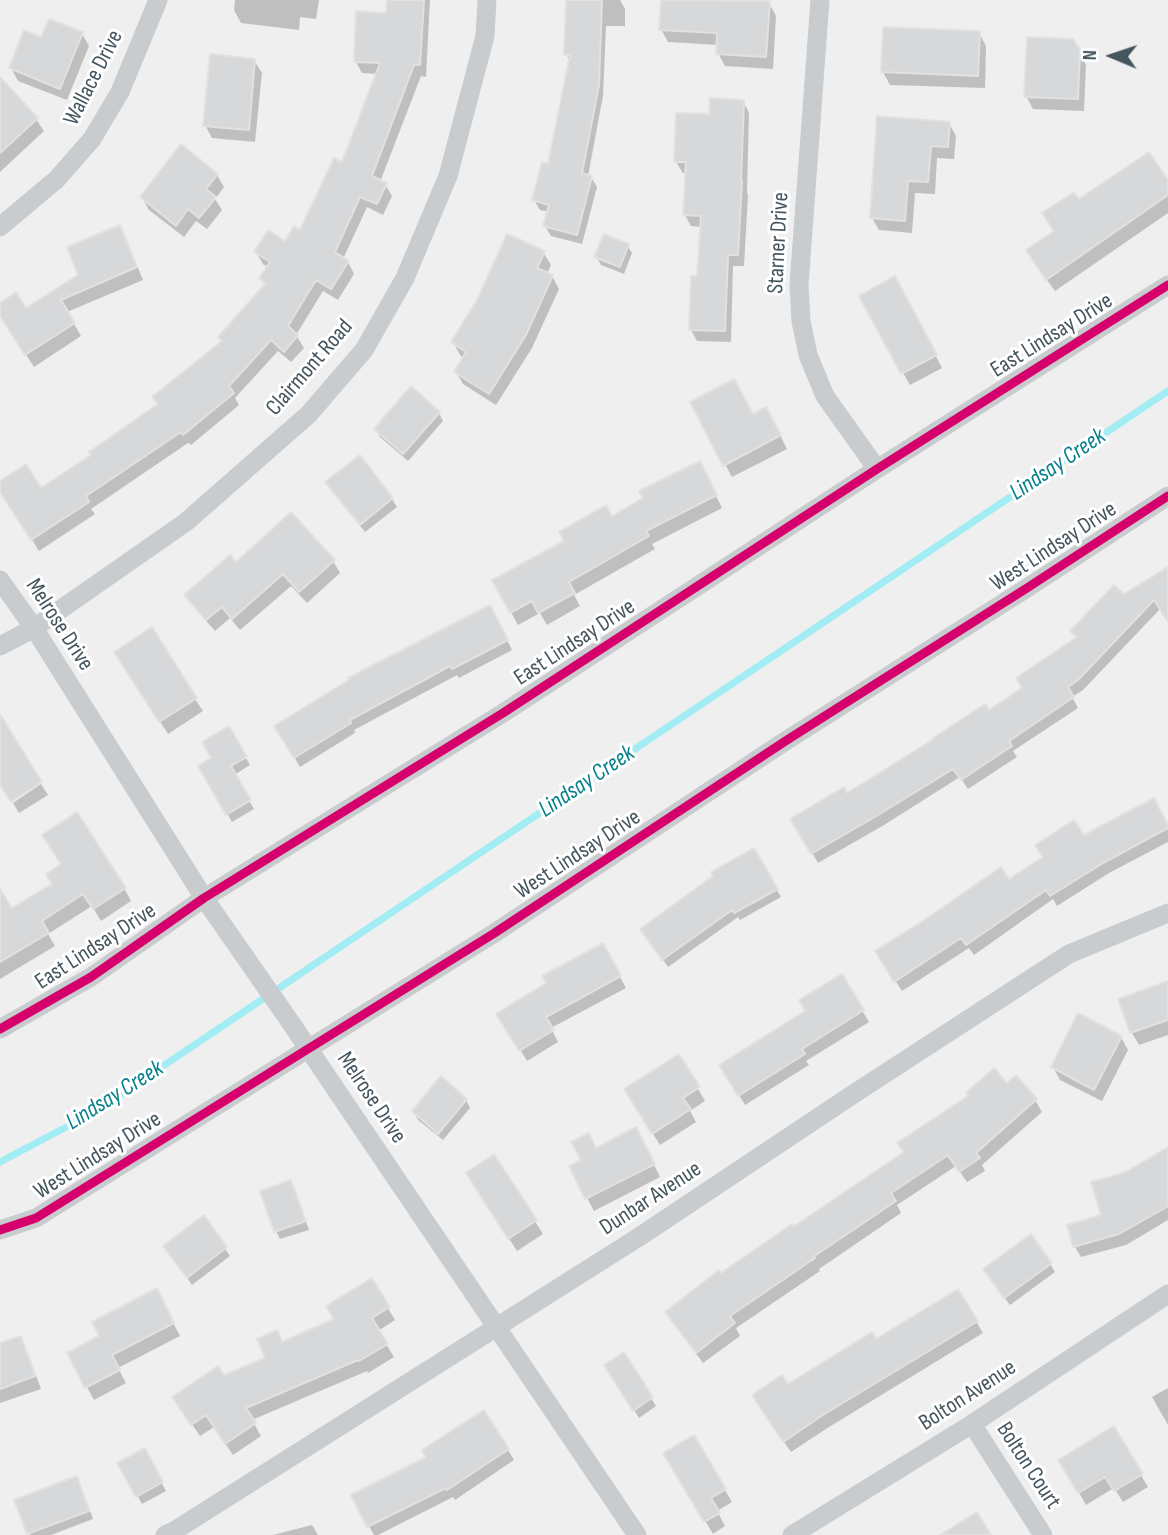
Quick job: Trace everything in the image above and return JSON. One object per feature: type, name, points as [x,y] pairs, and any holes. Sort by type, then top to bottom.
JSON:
[{"type":"street","name":"Wallace Drive","points":[[0,227],[57,179],[92,139],[120,92],[158,0]]},
{"type":"street","name":"Clairmont Road","points":[[0,646],[34,628],[186,522],[309,414],[364,350],[405,278],[448,176],[485,36],[487,0]]},
{"type":"street","name":"Starner Drive","points":[[820,0],[799,285],[801,321],[808,355],[825,396],[877,469]]},
{"type":"street","name":"East Lindsay Drive","points":[[0,1029],[91,977],[204,898],[503,713],[877,469],[1168,285]]},
{"type":"street","name":"West Lindsay Drive","points":[[0,1230],[36,1218],[493,934],[787,740],[1027,589],[1168,496]]},
{"type":"street","name":"Melrose Drive","points":[[0,580],[34,628],[204,898],[637,1535]]},
{"type":"street","name":"Dunbar Avenue","points":[[172,1534],[639,1237],[1069,954],[1168,913]]},
{"type":"street","name":"Bolton Avenue","points":[[792,1535],[972,1424],[1168,1294]]},
{"type":"street","name":"Bolton Court","points":[[972,1424],[1043,1535]]},
{"type":"building","points":[[387,0],[424,0],[420,65],[414,65],[372,176],[387,183],[377,204],[360,197],[335,252],[349,261],[331,289],[316,280],[288,326],[298,335],[284,352],[271,340],[229,386],[234,393],[183,435],[181,432],[86,496],[89,502],[31,540],[0,492],[0,481],[26,464],[41,488],[91,455],[89,452],[158,404],[152,397],[222,341],[218,337],[266,283],[259,278],[270,262],[254,252],[268,230],[285,241],[294,226],[300,230],[334,158],[342,162],[380,63],[354,62],[356,11],[386,13]]},
{"type":"building","points":[[566,0],[602,0],[599,85],[582,173],[592,176],[577,235],[543,226],[549,205],[532,200],[542,162],[548,164],[570,55],[564,55]]},
{"type":"building","points":[[661,0],[770,1],[766,57],[716,54],[717,33],[659,30]]},
{"type":"building","points":[[49,19],[83,32],[60,89],[9,68],[24,30],[41,37]]},
{"type":"building","points":[[883,27],[980,31],[978,76],[881,72]]},
{"type":"building","points":[[1027,37],[1073,39],[1080,50],[1078,99],[1024,97]]},
{"type":"building","points":[[210,54],[255,59],[249,130],[203,126]]},
{"type":"building","points":[[0,77],[38,118],[0,153]]},
{"type":"building","points":[[710,98],[744,100],[738,255],[728,255],[725,331],[689,330],[691,276],[697,276],[701,216],[683,215],[686,162],[674,162],[676,113],[709,114]]},
{"type":"building","points":[[877,116],[950,122],[948,147],[931,146],[928,182],[908,181],[905,221],[870,218]]},
{"type":"building","points":[[181,144],[218,174],[206,189],[216,197],[199,218],[188,209],[176,226],[140,197]]},
{"type":"building","points":[[1149,152],[1168,180],[1168,195],[1046,280],[1026,250],[1054,231],[1042,213],[1074,192],[1079,199]]},
{"type":"building","points":[[120,225],[137,267],[61,300],[75,323],[25,355],[0,316],[0,303],[16,292],[26,308],[78,275],[67,247]]},
{"type":"building","points":[[507,234],[545,251],[537,268],[553,275],[526,335],[489,394],[454,372],[466,352],[451,342],[477,300]]},
{"type":"building","points":[[604,234],[629,244],[620,267],[594,257]]},
{"type":"building","points":[[895,276],[937,355],[901,374],[859,296]]},
{"type":"building","points":[[734,379],[753,414],[766,407],[781,435],[723,466],[690,402]]},
{"type":"building","points":[[411,386],[440,412],[403,454],[374,429]]},
{"type":"building","points":[[360,455],[393,498],[360,525],[325,482]]},
{"type":"building","points":[[700,461],[717,495],[646,531],[649,536],[569,582],[575,593],[538,613],[532,601],[510,613],[492,580],[564,541],[559,532],[606,505],[612,516],[643,498],[639,491]]},
{"type":"building","points":[[291,512],[335,560],[299,592],[283,574],[232,619],[222,607],[206,620],[184,595],[230,555],[236,562]]},
{"type":"building","points":[[1168,567],[1168,622],[1154,600],[1078,680],[1068,687],[1074,697],[1009,741],[1012,746],[961,780],[953,769],[811,854],[790,819],[844,787],[847,793],[985,704],[989,710],[1022,688],[1016,678],[1077,637],[1070,631],[1114,585],[1124,594]]},
{"type":"building","points":[[490,605],[508,640],[452,669],[450,666],[350,720],[351,723],[294,758],[274,726],[349,680],[348,678]]},
{"type":"building","points":[[152,627],[197,698],[159,722],[114,652]]},
{"type":"building","points":[[0,714],[42,782],[11,802],[0,785]]},
{"type":"building","points":[[229,726],[247,757],[231,766],[251,800],[226,815],[198,766],[211,758],[202,742]]},
{"type":"building","points":[[1154,798],[1168,828],[1103,863],[1050,896],[1046,890],[966,945],[961,938],[894,982],[875,951],[1001,867],[1009,879],[1043,857],[1035,845],[1074,820],[1084,835]]},
{"type":"building","points":[[77,812],[126,888],[93,909],[83,894],[42,921],[49,933],[0,962],[0,889],[12,908],[52,884],[46,874],[61,864],[42,835]]},
{"type":"building","points":[[754,848],[778,889],[734,913],[732,910],[662,960],[640,929],[713,876],[711,872]]},
{"type":"building","points":[[603,943],[621,976],[546,1017],[554,1030],[519,1051],[496,1014],[546,983],[542,976]]},
{"type":"building","points":[[842,974],[864,1010],[802,1049],[805,1054],[738,1096],[719,1065],[805,1011],[799,1000]]},
{"type":"building","points":[[1168,981],[1168,1020],[1130,1033],[1118,999]]},
{"type":"building","points":[[1078,1013],[1122,1036],[1094,1090],[1051,1067]]},
{"type":"building","points":[[679,1054],[700,1087],[683,1098],[691,1109],[652,1134],[624,1089]]},
{"type":"building","points":[[994,1068],[1007,1083],[1016,1075],[1037,1099],[976,1153],[980,1158],[959,1172],[948,1155],[891,1193],[896,1201],[730,1316],[735,1323],[696,1353],[665,1312],[719,1270],[721,1273],[904,1152],[897,1143],[968,1096],[966,1093]]},
{"type":"building","points":[[441,1076],[467,1099],[438,1134],[412,1111]]},
{"type":"building","points":[[636,1127],[655,1164],[585,1199],[569,1166],[581,1160],[571,1142],[589,1133],[596,1148]]},
{"type":"building","points":[[1168,1147],[1168,1206],[1119,1234],[1073,1247],[1067,1225],[1101,1215],[1091,1182],[1126,1172]]},
{"type":"building","points":[[494,1154],[537,1220],[508,1239],[466,1173]]},
{"type":"building","points":[[291,1180],[306,1221],[274,1232],[260,1191]]},
{"type":"building","points":[[204,1215],[227,1247],[187,1278],[163,1246]]},
{"type":"building","points":[[1031,1234],[1052,1263],[1004,1298],[983,1269]]},
{"type":"building","points":[[372,1278],[390,1307],[372,1318],[388,1344],[359,1361],[246,1408],[256,1423],[225,1444],[206,1415],[191,1425],[172,1397],[218,1366],[224,1375],[265,1358],[257,1339],[277,1330],[282,1342],[334,1319],[326,1306]]},
{"type":"building","points":[[157,1288],[174,1323],[112,1355],[120,1370],[85,1388],[67,1353],[99,1336],[92,1322]]},
{"type":"building","points":[[958,1289],[978,1321],[783,1442],[752,1395],[782,1375],[788,1384],[872,1332],[876,1339]]},
{"type":"building","points":[[21,1336],[35,1376],[0,1389],[0,1343]]},
{"type":"building","points":[[624,1352],[653,1397],[633,1411],[604,1365]]},
{"type":"building","points":[[484,1410],[509,1449],[447,1490],[446,1488],[367,1527],[351,1495],[426,1457],[422,1450]]},
{"type":"building","points":[[1114,1426],[1143,1474],[1114,1491],[1105,1477],[1078,1493],[1058,1460]]},
{"type":"building","points":[[694,1435],[726,1489],[711,1498],[720,1513],[704,1522],[663,1453]]},
{"type":"building","points":[[145,1448],[163,1482],[136,1497],[117,1463]]},
{"type":"building","points":[[77,1476],[89,1511],[27,1534],[14,1500]]},
{"type":"building","points":[[977,1512],[991,1535],[940,1535]]},
{"type":"waterway","name":"Lindsay Creek","points":[[0,1162],[93,1113],[1168,391]]},
{"type":"cycle path","points":[[0,1029],[91,977],[204,898],[503,713],[877,469],[1168,285]]},
{"type":"cycle path","points":[[0,1230],[36,1218],[493,934],[787,740],[1168,496]]}]
